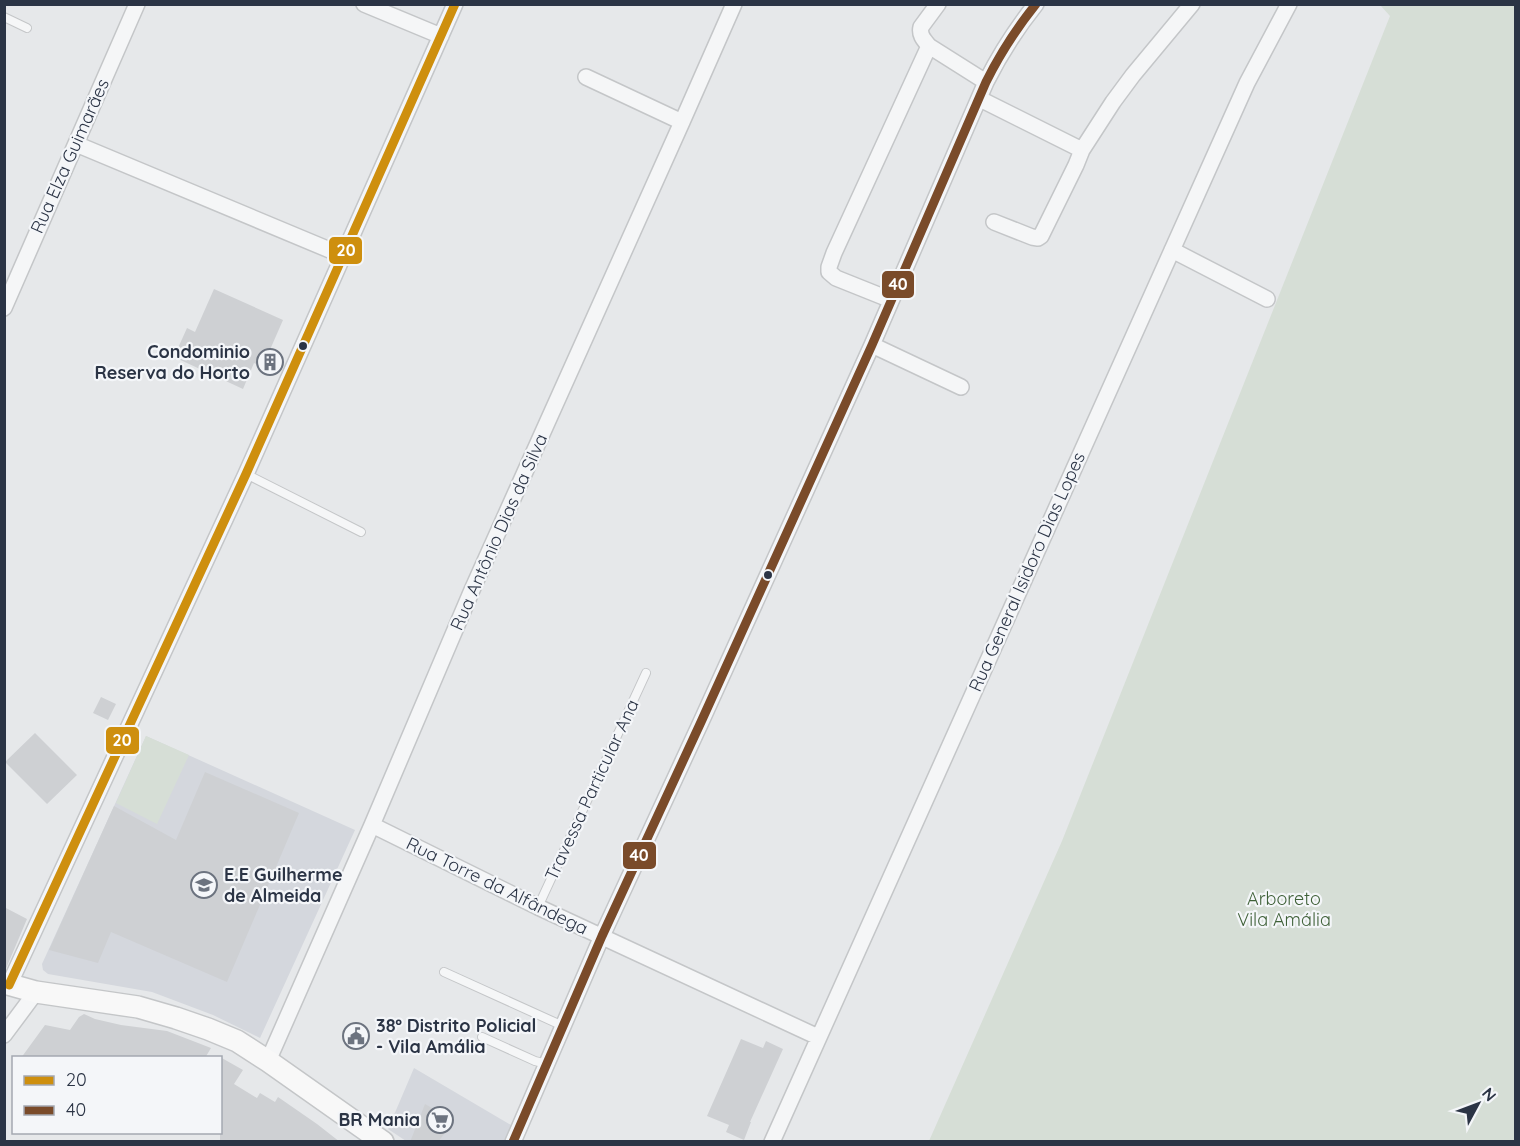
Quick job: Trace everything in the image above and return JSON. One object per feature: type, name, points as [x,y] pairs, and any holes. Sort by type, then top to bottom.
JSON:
[{"type":"main road","points":[[7,984],[36,992],[138,1007],[176,1018],[237,1041],[383,1142]]},
{"type":"street","name":"Rua Elza Guimarães","points":[[4,308],[137,4]]},
{"type":"street","points":[[364,4],[441,36]]},
{"type":"street","points":[[7,984],[246,474],[455,4]]},
{"type":"street","name":"Rua Antônio Dias da Silva","points":[[268,1061],[477,579],[734,4]]},
{"type":"street","points":[[938,4],[923,22],[920,31],[923,39],[929,46],[986,82]]},
{"type":"street","points":[[513,1142],[602,936],[872,345],[986,82],[1014,34],[1036,4]]},
{"type":"street","points":[[994,222],[1032,237],[1041,236],[1077,165],[1082,150],[1113,102],[1192,4]]},
{"type":"street","name":"Rua General Isidoro Dias Lopes","points":[[772,1142],[1247,83],[1288,4]]},
{"type":"street","points":[[891,300],[836,278],[829,272],[829,267],[929,46]]},
{"type":"street","points":[[586,77],[682,122]]},
{"type":"street","points":[[980,99],[1082,150]]},
{"type":"street","points":[[76,144],[344,256]]},
{"type":"street","points":[[1172,250],[1267,299]]},
{"type":"street","points":[[872,345],[961,387]]},
{"type":"street","name":"Rua Torre da Alfândega","points":[[372,825],[538,907],[818,1037]]},
{"type":"street","points":[[4,1035],[36,992]]},
{"type":"lane","points":[[4,17],[27,28]]},
{"type":"lane","points":[[246,474],[361,532]]},
{"type":"lane","name":"Travessa Particular Ana","points":[[538,907],[646,673]]},
{"type":"lane","points":[[444,972],[563,1026]]},
{"type":"lane","points":[[482,1037],[535,1061],[547,1064]]},
{"type":"shaded area","name":"E.E Guilherme de Almeida","points":[[146,736],[355,830],[260,1038],[213,1015],[152,992],[48,974],[43,970],[42,964]]},
{"type":"shaded area","points":[[414,1068],[511,1125],[504,1142],[406,1141],[388,1129]]},
{"type":"green space","name":"Arboreto Vila Amália","points":[[1380,5],[1515,5],[1515,1141],[929,1141],[1062,841],[1390,16]]},
{"type":"green space","points":[[146,736],[189,755],[157,824],[116,803]]},
{"type":"building","points":[[214,289],[283,320],[269,352],[277,356],[270,371],[254,363],[243,389],[174,357],[187,328],[195,332]]},
{"type":"building","points":[[101,697],[116,704],[108,720],[93,713]]},
{"type":"building","points":[[35,733],[77,775],[47,804],[5,762]]},
{"type":"building","points":[[205,772],[299,813],[227,982],[111,932],[98,963],[49,950],[114,806],[176,840]]},
{"type":"building","points":[[4,907],[27,919],[5,971],[4,971]]},
{"type":"building","points":[[84,1014],[121,1025],[167,1031],[211,1048],[206,1056],[22,1056],[45,1025],[70,1030]]},
{"type":"building","points":[[741,1039],[763,1048],[766,1041],[783,1049],[744,1140],[726,1132],[729,1125],[707,1116]]},
{"type":"building","points":[[222,1058],[243,1070],[234,1084],[257,1098],[260,1093],[275,1102],[278,1097],[340,1142],[220,1142],[220,1134],[222,1134]]},
{"type":"building","points":[[425,1104],[454,1121],[438,1142],[410,1142]]},
{"type":"transit line","name":"20","points":[[9,985],[246,474],[455,4]]},
{"type":"transit line","name":"40","points":[[513,1142],[602,936],[872,345],[986,82],[1009,42],[1036,4]]},
{"type":"place","name":"Condominio Reserva do Horto","points":[[270,362]]},
{"type":"place","name":"E.E Guilherme de Almeida","points":[[204,885]]},
{"type":"place","name":"38º Distrito Policial - Vila Amália","points":[[356,1036]]},
{"type":"place","name":"BR Mania","points":[[440,1120]]}]
